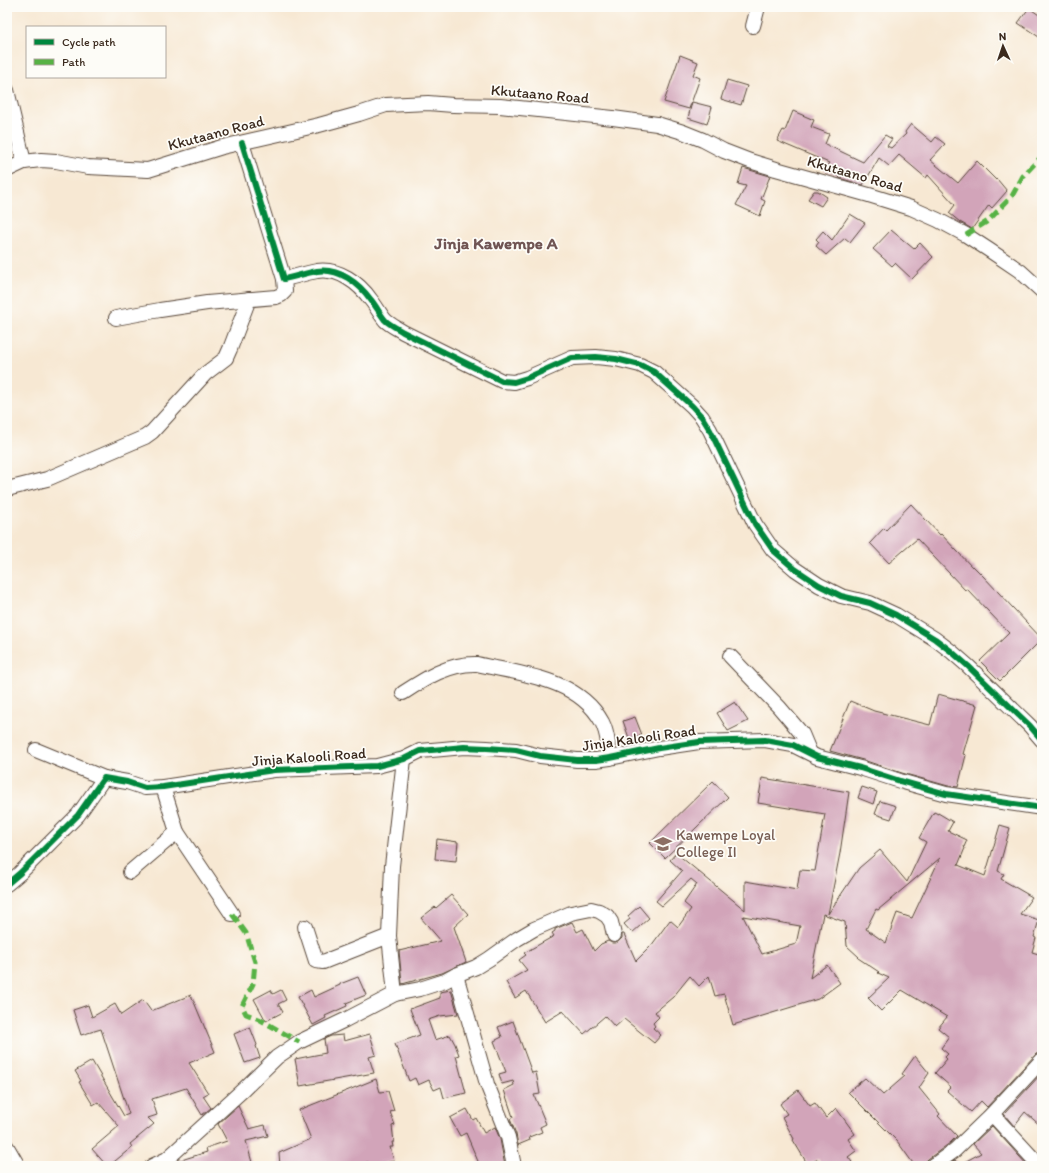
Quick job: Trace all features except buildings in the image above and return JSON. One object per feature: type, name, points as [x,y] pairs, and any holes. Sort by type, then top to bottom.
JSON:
[{"type":"street","points":[[753,26],[758,7]]},
{"type":"street","points":[[7,90],[24,162]]},
{"type":"street","name":"Kkutaano Road","points":[[7,170],[24,162],[41,160],[56,161],[88,167],[148,170],[222,147],[353,116],[386,105],[428,103],[500,106],[636,120],[657,124],[683,132],[724,151],[776,169],[911,208],[966,235],[1020,271],[1042,291]]},
{"type":"street","points":[[116,318],[207,303],[276,297],[281,295],[284,291],[284,279],[242,143]]},
{"type":"street","points":[[284,279],[317,271],[330,271],[345,276],[359,285],[385,319],[394,326],[403,332],[502,381],[514,382],[527,378],[572,358],[596,357],[616,359],[640,365],[654,372],[702,417],[710,430],[755,524],[773,550],[795,569],[819,585],[841,596],[870,603],[896,615],[935,639],[968,666],[1039,733]]},
{"type":"street","points":[[7,489],[47,479],[145,437],[152,432],[205,374],[226,358],[249,299]]},
{"type":"street","points":[[730,656],[779,707],[802,734],[810,753]]},
{"type":"street","points":[[403,693],[428,677],[441,671],[466,664],[477,664],[541,678],[572,691],[590,705],[602,722],[608,742],[607,752],[610,758]]},
{"type":"street","name":"Jinja Kalooli Road","points":[[36,750],[104,778],[127,782],[145,788],[163,787],[274,770],[377,766],[404,759],[420,751],[464,747],[516,750],[540,756],[577,760],[596,760],[699,742],[765,740],[793,745],[817,757],[860,768],[946,794],[1042,808]]},
{"type":"street","points":[[394,994],[389,936],[392,866],[404,759]]},
{"type":"street","points":[[7,884],[78,815],[104,778]]},
{"type":"street","points":[[163,787],[177,832],[232,914]]},
{"type":"street","points":[[130,872],[177,832]]},
{"type":"street","points":[[152,1166],[167,1159],[277,1057],[299,1042],[394,994],[420,989],[445,981],[476,967],[534,929],[571,912],[591,909],[599,911],[607,916],[611,922],[614,935]]},
{"type":"street","points":[[305,927],[316,961],[323,962],[389,936]]},
{"type":"street","points":[[456,975],[487,1084],[508,1137],[514,1166]]},
{"type":"street","points":[[934,1166],[976,1131],[1042,1060]]},
{"type":"street","points":[[992,1114],[1040,1166]]},
{"type":"street","points":[[7,1147],[18,1166]]},
{"type":"marked path","points":[[966,235],[988,221],[1012,196],[1023,176],[1042,156]]},
{"type":"marked path","points":[[232,914],[246,933],[255,962],[253,984],[242,1006],[246,1014],[259,1019],[299,1042]]},
{"type":"cycle path","points":[[242,143],[284,279],[317,271],[341,274],[361,288],[385,320],[391,325],[502,381],[514,382],[527,378],[572,358],[596,357],[616,359],[640,365],[654,372],[702,417],[710,430],[755,524],[773,550],[795,569],[819,585],[841,596],[870,603],[896,615],[935,639],[968,666],[1030,726],[1042,740]]},
{"type":"cycle path","points":[[7,884],[78,815],[104,778],[127,782],[145,788],[163,787],[274,770],[377,766],[404,759],[420,751],[464,747],[516,750],[540,756],[577,760],[596,760],[699,742],[765,740],[793,745],[817,757],[860,768],[946,794],[1042,808]]},
{"type":"place","name":"Kawempe Loyal College II","points":[[663,844]]},
{"type":"district","name":"Jinja Kawempe A","points":[[496,243]]}]
